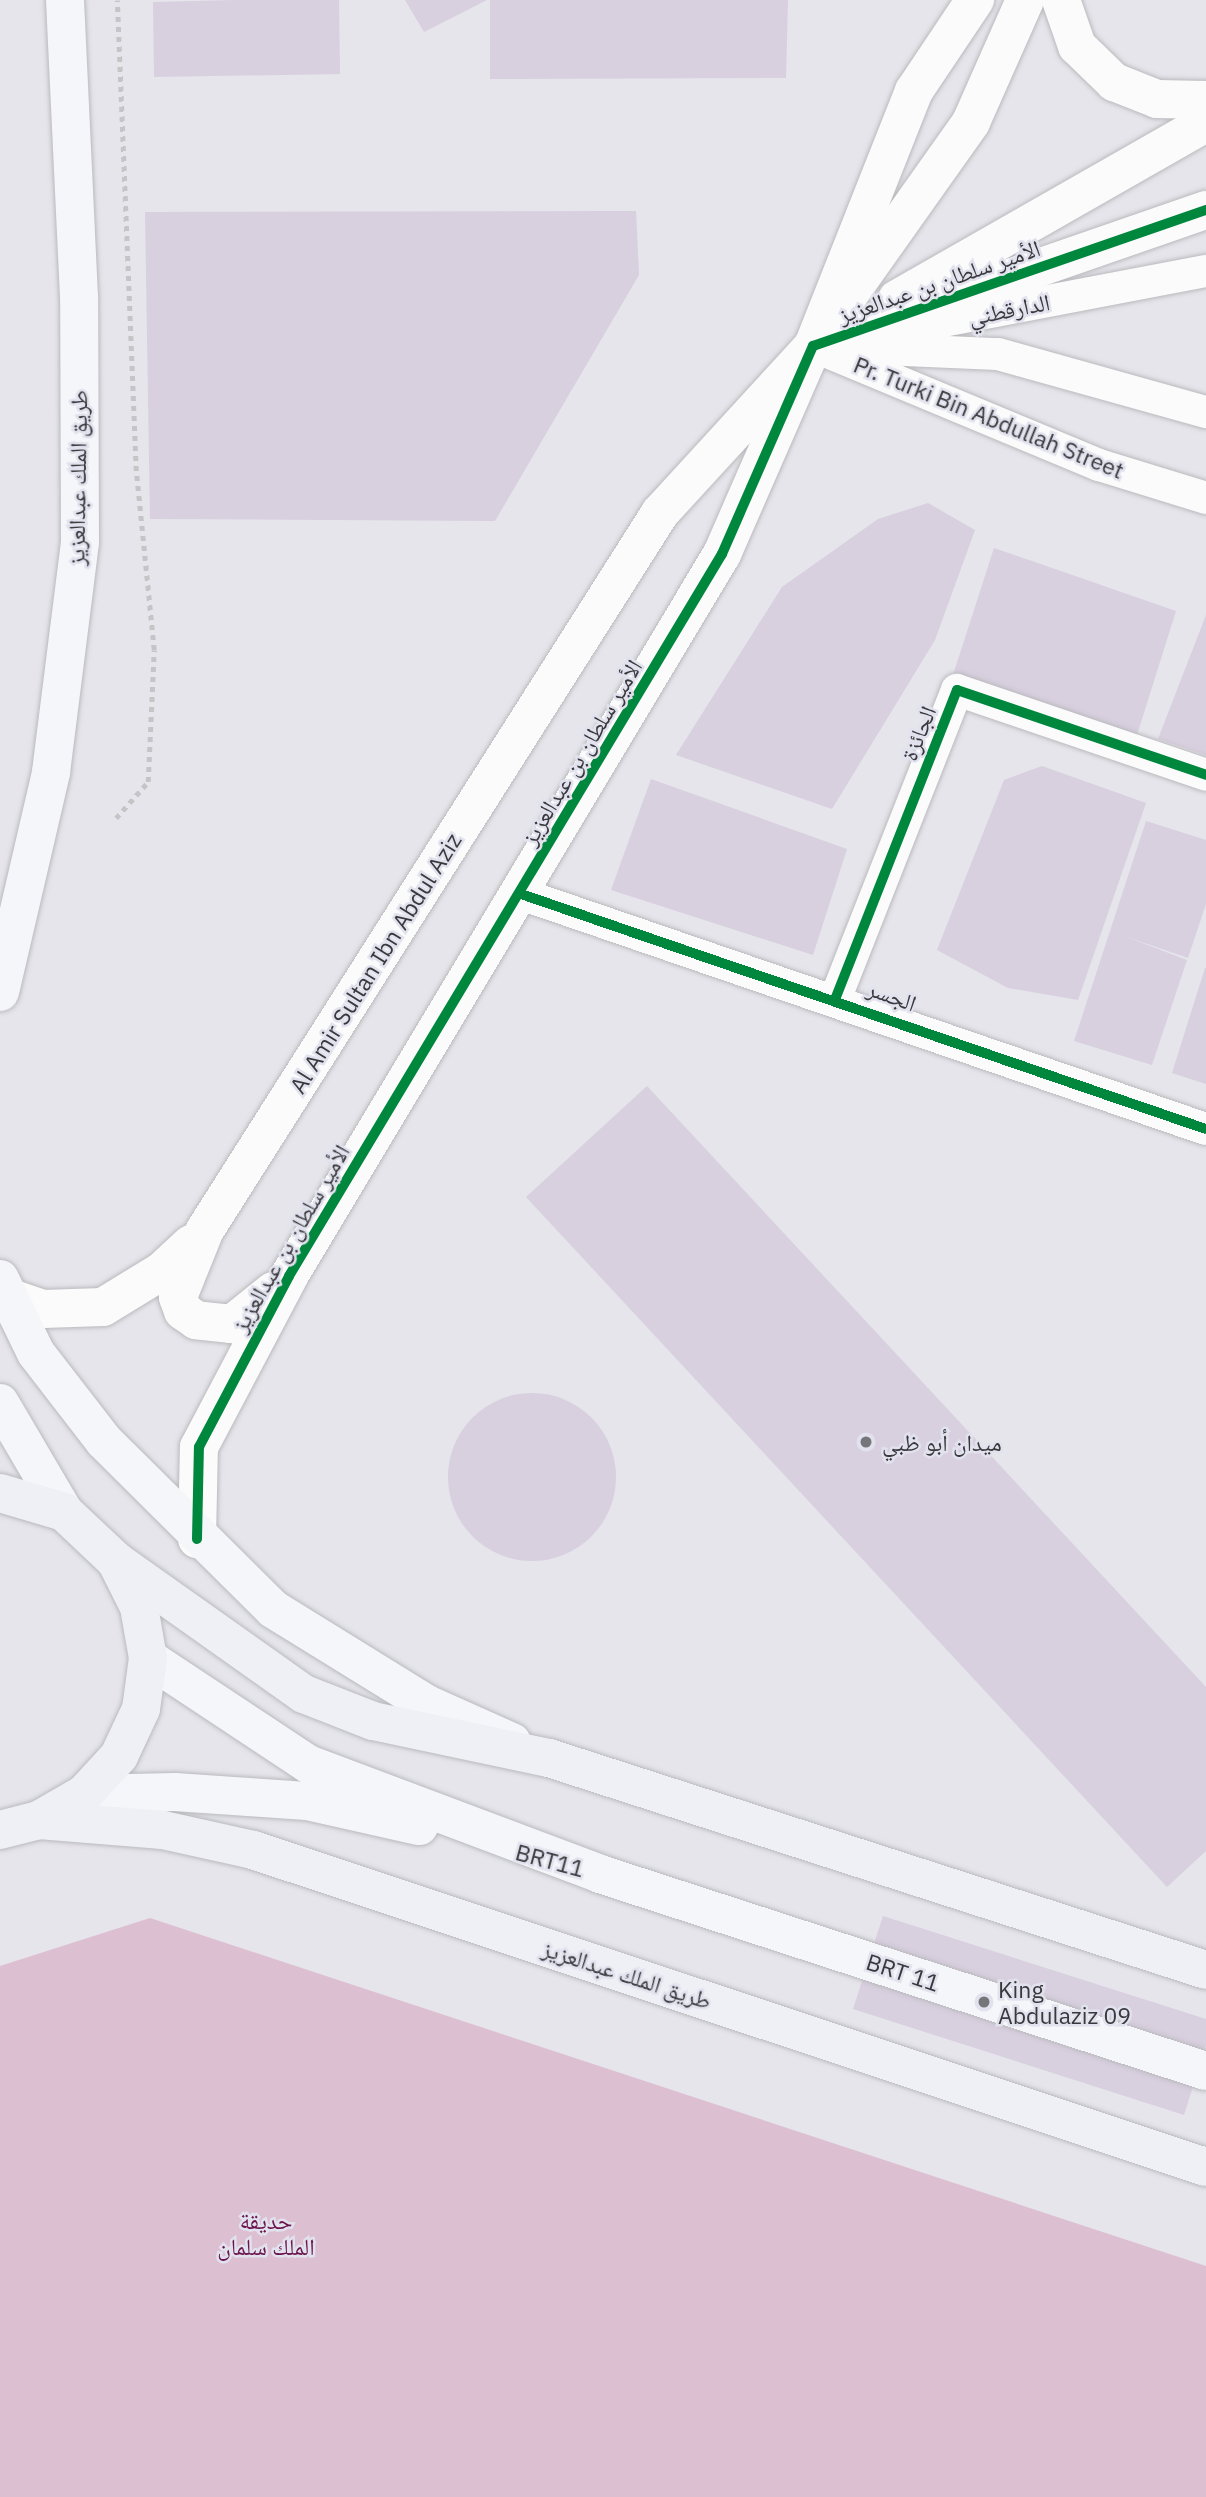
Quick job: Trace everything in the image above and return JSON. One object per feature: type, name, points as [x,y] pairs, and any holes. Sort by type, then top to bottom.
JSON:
[{"type":"main road","name":"طريق الملك عبدالعزيز","points":[[0,992],[51,772],[80,541],[79,297],[65,0]]},
{"type":"main road","points":[[3,1288],[36,1353],[104,1441],[197,1539],[273,1609],[348,1659],[427,1704],[549,1758],[1206,1970]]},
{"type":"main road","points":[[0,1403],[64,1512],[116,1561],[304,1694],[373,1721],[549,1758]]},
{"type":"main road","points":[[0,1493],[64,1512]]},
{"type":"main road","points":[[0,1829],[39,1820],[84,1794],[119,1756],[136,1721],[148,1658],[139,1607],[116,1561]]},
{"type":"main road","name":"BRT11","points":[[148,1658],[308,1764],[600,1874]]},
{"type":"main road","name":"BRT11","points":[[84,1794],[175,1792],[307,1801],[600,1874]]},
{"type":"main road","name":"طريق الملك عبدالعزيز","points":[[39,1820],[163,1830],[253,1850],[1206,2167]]},
{"type":"main road","name":"BRT 11","points":[[600,1874],[1206,2071]]},
{"type":"street","points":[[813,346],[914,91],[975,0]]},
{"type":"street","points":[[813,346],[971,122],[1025,0]]},
{"type":"street","points":[[1061,0],[1077,46],[1114,82],[1157,99],[1206,100]]},
{"type":"street","points":[[813,346],[1206,123]]},
{"type":"street","name":"الأمير سلطان بن عبدالعزيز","points":[[197,1539],[199,1447],[289,1276],[522,894],[722,554],[813,346],[1206,210]]},
{"type":"street","name":"الدارقطني","points":[[813,346],[1206,271]]},
{"type":"street","points":[[813,346],[998,354],[1206,412]]},
{"type":"street","name":"Pr. Turki Bin Abdullah Street","points":[[813,346],[1099,466],[1206,498]]},
{"type":"street","name":"Al Amir Sultan Ibn Abdul Aziz","points":[[289,1276],[232,1324],[196,1320],[183,1311],[179,1286],[205,1230],[660,513],[813,346]]},
{"type":"street","name":"الجائزة","points":[[835,997],[957,690],[1206,775]]},
{"type":"street","name":"الجسر","points":[[522,894],[835,997],[1206,1129]]},
{"type":"street","points":[[3,1288],[43,1309],[103,1307],[162,1271],[205,1230]]},
{"type":"path","points":[[116,818],[148,782],[154,650],[136,471],[117,0]]},
{"type":"green space","name":"حديقة الملك سلمان","points":[[150,1918],[1206,2266],[1206,2497],[0,2497],[0,1966]]},
{"type":"building","points":[[339,0],[340,74],[154,77],[153,2]]},
{"type":"building","points":[[405,0],[487,0],[424,32]]},
{"type":"building","points":[[490,0],[788,0],[786,78],[490,79]]},
{"type":"building","points":[[636,211],[639,275],[495,521],[150,519],[145,212]]},
{"type":"building","points":[[928,503],[975,530],[935,640],[832,809],[676,755],[782,587],[878,519]]},
{"type":"building","points":[[994,548],[1176,611],[1137,735],[953,675]]},
{"type":"building","points":[[1206,615],[1206,755],[1158,739]]},
{"type":"building","points":[[1042,766],[1146,803],[1078,1000],[1008,988],[937,950],[1004,780]]},
{"type":"building","points":[[651,779],[847,849],[813,955],[611,890]]},
{"type":"building","points":[[1146,821],[1206,840],[1206,904],[1188,958],[1124,936],[1187,960],[1152,1065],[1074,1041]]},
{"type":"building","points":[[1206,968],[1206,1084],[1172,1073]]},
{"type":"building","name":"ميدان أبو ظبي","points":[[647,1086],[1206,1687],[1206,1851],[1167,1887],[526,1197]]},
{"type":"building","points":[[532,1393],[564,1400],[591,1418],[609,1445],[616,1477],[609,1509],[591,1536],[564,1554],[532,1561],[500,1554],[473,1536],[455,1509],[448,1477],[455,1445],[473,1418],[500,1400]]},
{"type":"building","points":[[883,1916],[1206,2019],[1206,2045],[1184,2115],[853,2009]]},
{"type":"cycle path","points":[[197,1539],[199,1447],[289,1276],[722,554],[813,346],[1206,210]]},
{"type":"cycle path","points":[[836,997],[957,690],[1206,775]]},
{"type":"cycle path","points":[[521,894],[1206,1129]]},
{"type":"place","name":"ميدان أبو ظبي","points":[[866,1442]]},
{"type":"place","name":"King Abdulaziz 09","points":[[984,2002]]}]
